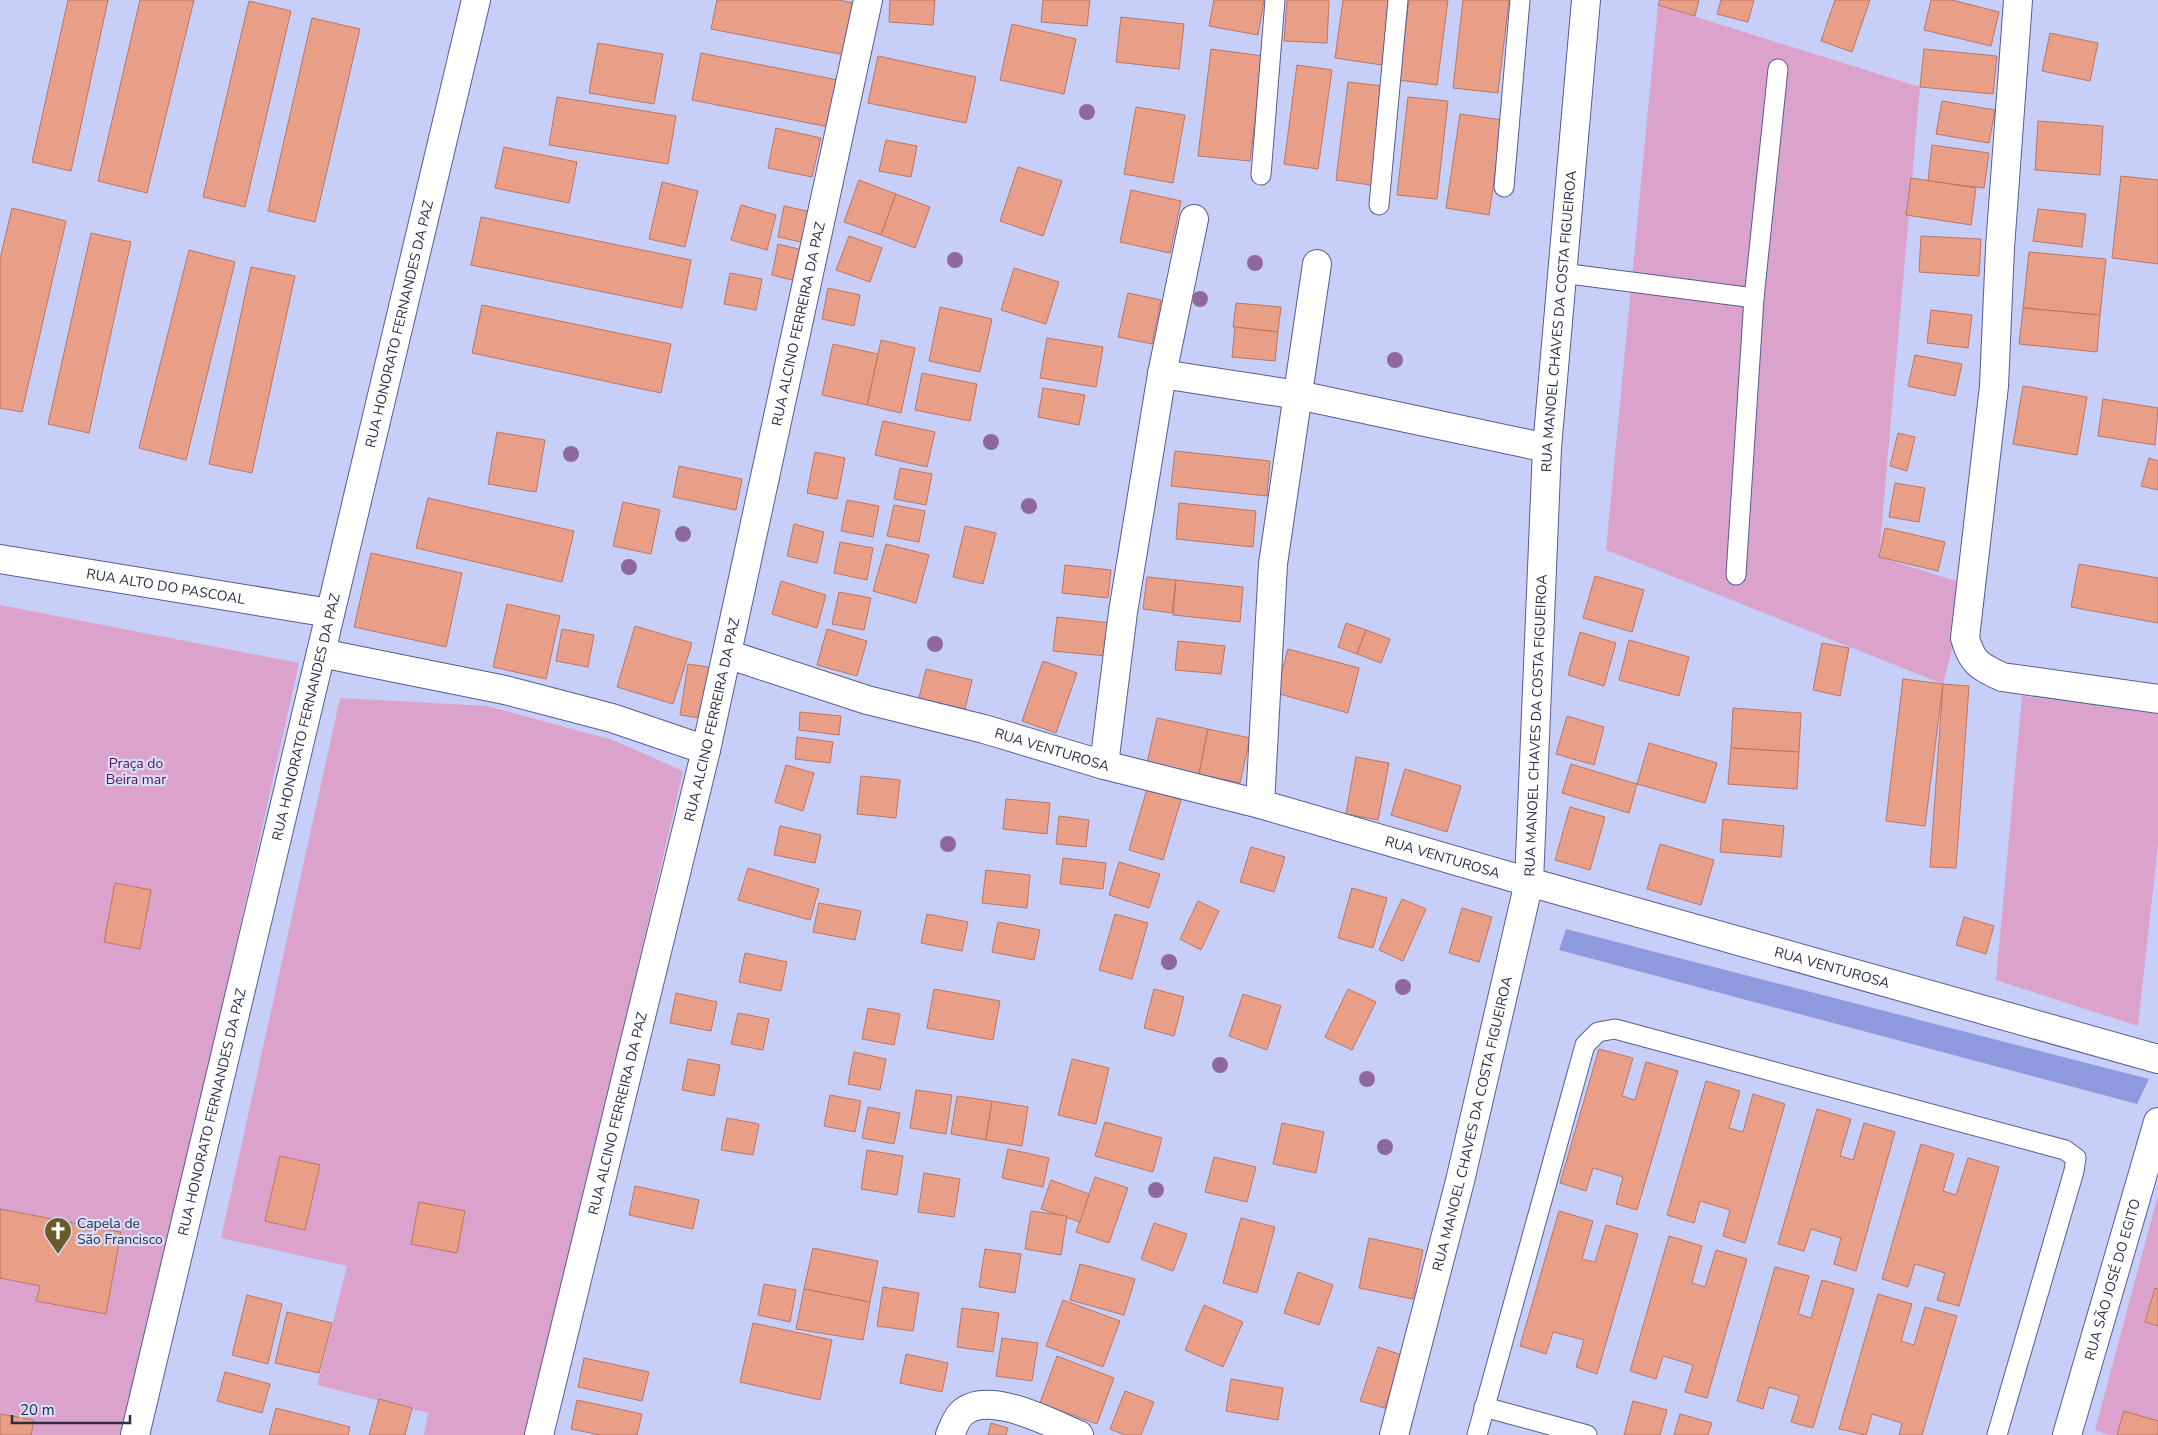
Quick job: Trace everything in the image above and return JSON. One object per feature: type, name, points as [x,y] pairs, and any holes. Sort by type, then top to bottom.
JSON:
[{"type":"street","name":"RUA HONORATO FERNANDES DA PAZ","points":[[135,1435],[476,0]]},
{"type":"street","name":"RUA ALCINO FERREIRA DA PAZ","points":[[539,1435],[706,750],[868,0]]},
{"type":"street","name":"RUA MANOEL CHAVES DA COSTA FIGUEIROA","points":[[1394,1435],[1460,1181],[1529,882],[1547,448],[1586,0]]},
{"type":"street","points":[[2018,0],[2000,248],[1994,386],[1965,638],[1970,656],[1981,667],[2002,677],[2158,699]]},
{"type":"street","points":[[1104,765],[1123,612],[1162,374],[1194,219]]},
{"type":"street","points":[[1260,804],[1273,564],[1317,264]]},
{"type":"street","points":[[1162,374],[1298,395],[1547,448]]},
{"type":"street","name":"RUA ALTO DO PASCOAL","points":[[0,559],[330,613]]},
{"type":"street","points":[[321,653],[505,690],[612,718],[706,750]]},
{"type":"street","name":"RUA VENTUROSA","points":[[727,654],[867,700],[984,729],[1104,765],[1260,804],[1529,882],[2158,1059]]},
{"type":"street","name":"RUA SÃO JOSÉ DO EGITO","points":[[2067,1435],[2158,1122]]},
{"type":"street","points":[[950,1435],[962,1414],[974,1407],[994,1404],[1026,1412],[1079,1435]]},
{"type":"lane","points":[[1261,175],[1275,0]]},
{"type":"lane","points":[[1379,205],[1398,0]]},
{"type":"lane","points":[[1504,187],[1520,0]]},
{"type":"lane","points":[[1736,575],[1754,298],[1778,69]]},
{"type":"lane","points":[[1562,273],[1754,298]]},
{"type":"lane","points":[[1477,1435],[1585,1045],[1598,1032],[1615,1029],[2065,1150],[2076,1158],[2074,1171],[1996,1435]]},
{"type":"lane","points":[[1484,1407],[1583,1432],[1587,1435]]},
{"type":"green space","points":[[1658,5],[1920,87],[1879,557],[1969,585],[1943,684],[1606,550]]},
{"type":"green space","name":"Praça do Beira mar","points":[[0,605],[299,663],[126,1435],[0,1435]]},
{"type":"green space","points":[[2022,696],[2158,714],[2158,844],[2138,1026],[1996,980]]},
{"type":"green space","points":[[340,698],[487,706],[613,740],[683,771],[529,1435],[424,1435],[428,1413],[317,1385],[347,1266],[221,1238]]},
{"type":"green space","points":[[2158,1195],[2158,1435],[2109,1435],[2095,1430]]},
{"type":"water","points":[[1566,929],[2149,1079],[2137,1104],[1559,950]]},
{"type":"building","points":[[68,0],[108,0],[71,171],[32,162]]},
{"type":"building","points":[[140,0],[194,0],[147,193],[98,181]]},
{"type":"building","points":[[717,0],[838,0],[855,3],[845,55],[711,29]]},
{"type":"building","points":[[890,0],[935,0],[933,25],[889,22]]},
{"type":"building","points":[[1043,0],[1090,0],[1087,26],[1041,22]]},
{"type":"building","points":[[1214,0],[1264,0],[1258,35],[1209,26]]},
{"type":"building","points":[[1287,0],[1329,0],[1327,43],[1284,41]]},
{"type":"building","points":[[1343,0],[1391,0],[1382,65],[1335,58]]},
{"type":"building","points":[[1409,0],[1448,0],[1437,85],[1399,80]]},
{"type":"building","points":[[1463,0],[1509,0],[1498,93],[1453,88]]},
{"type":"building","points":[[1660,0],[1699,0],[1695,16],[1658,5]]},
{"type":"building","points":[[1721,0],[1754,0],[1748,22],[1717,14]]},
{"type":"building","points":[[1835,0],[1870,0],[1852,52],[1821,41]]},
{"type":"building","points":[[1931,0],[1952,0],[1999,12],[1991,46],[1924,30]]},
{"type":"building","points":[[249,1],[291,11],[245,207],[203,197]]},
{"type":"building","points":[[1121,17],[1184,24],[1179,69],[1116,62]]},
{"type":"building","points":[[312,18],[360,29],[315,222],[268,211]]},
{"type":"building","points":[[1012,24],[1076,39],[1064,94],[1000,80]]},
{"type":"building","points":[[2050,33],[2098,43],[2090,81],[2042,71]]},
{"type":"building","points":[[598,43],[663,54],[654,104],[589,93]]},
{"type":"building","points":[[1211,49],[1263,56],[1250,161],[1198,156]]},
{"type":"building","points":[[1924,49],[1997,56],[1993,94],[1920,87]]},
{"type":"building","points":[[701,53],[838,80],[829,127],[692,100]]},
{"type":"building","points":[[878,56],[976,77],[966,123],[868,103]]},
{"type":"building","points":[[1297,65],[1332,70],[1318,169],[1284,164]]},
{"type":"building","points":[[1348,82],[1390,87],[1377,186],[1336,180]]},
{"type":"building","points":[[557,97],[676,116],[668,164],[549,145]]},
{"type":"building","points":[[1408,97],[1448,101],[1437,199],[1397,195]]},
{"type":"building","points":[[1942,101],[1995,110],[1989,143],[1936,134]]},
{"type":"building","points":[[1136,107],[1185,115],[1173,183],[1124,174]]},
{"type":"building","points":[[1460,114],[1503,120],[1489,215],[1446,208]]},
{"type":"building","points":[[2038,121],[2103,126],[2100,175],[2035,170]]},
{"type":"building","points":[[776,128],[821,138],[812,177],[768,168]]},
{"type":"building","points":[[886,140],[917,146],[911,177],[879,171]]},
{"type":"building","points":[[1932,145],[1989,153],[1984,188],[1928,181]]},
{"type":"building","points":[[504,147],[577,162],[569,203],[495,188]]},
{"type":"building","points":[[1018,167],[1062,181],[1043,236],[1000,221]]},
{"type":"building","points":[[2121,176],[2158,180],[2158,264],[2112,258]]},
{"type":"building","points":[[1911,178],[1976,188],[1971,225],[1906,215]]},
{"type":"building","points":[[859,180],[896,194],[881,235],[844,222]]},
{"type":"building","points":[[662,182],[698,191],[685,247],[649,239]]},
{"type":"building","points":[[1131,190],[1181,201],[1170,253],[1120,242]]},
{"type":"building","points":[[896,194],[930,207],[915,248],[881,235]]},
{"type":"building","points":[[741,205],[776,215],[767,250],[731,240]]},
{"type":"building","points":[[784,206],[816,213],[810,244],[778,237]]},
{"type":"building","points":[[12,208],[66,221],[22,412],[0,408],[0,259]]},
{"type":"building","points":[[2038,209],[2086,214],[2082,247],[2033,241]]},
{"type":"building","points":[[481,217],[691,260],[682,308],[471,265]]},
{"type":"building","points":[[91,233],[131,242],[89,433],[48,424]]},
{"type":"building","points":[[849,236],[882,248],[870,282],[836,270]]},
{"type":"building","points":[[1921,236],[1981,239],[1979,276],[1919,272]]},
{"type":"building","points":[[778,244],[807,251],[800,282],[772,275]]},
{"type":"building","points":[[189,250],[235,262],[186,460],[139,448]]},
{"type":"building","points":[[2029,252],[2106,259],[2100,315],[2023,308]]},
{"type":"building","points":[[251,267],[295,276],[252,473],[209,464]]},
{"type":"building","points":[[1014,268],[1059,282],[1046,324],[1001,310]]},
{"type":"building","points":[[730,273],[762,279],[756,310],[724,304]]},
{"type":"building","points":[[828,288],[860,295],[854,326],[822,319]]},
{"type":"building","points":[[1128,293],[1161,300],[1152,344],[1118,337]]},
{"type":"building","points":[[1236,303],[1281,307],[1278,332],[1233,327]]},
{"type":"building","points":[[482,305],[671,344],[661,393],[472,353]]},
{"type":"building","points":[[940,307],[992,319],[980,372],[929,361]]},
{"type":"building","points":[[2023,308],[2100,315],[2097,352],[2019,344]]},
{"type":"building","points":[[1931,310],[1972,315],[1968,348],[1927,343]]},
{"type":"building","points":[[1235,327],[1278,332],[1275,361],[1232,357]]},
{"type":"building","points":[[1047,338],[1103,347],[1096,387],[1040,378]]},
{"type":"building","points":[[881,340],[915,348],[901,413],[867,405]]},
{"type":"building","points":[[833,344],[878,354],[867,405],[822,395]]},
{"type":"building","points":[[1915,355],[1962,364],[1955,396],[1908,386]]},
{"type":"building","points":[[922,373],[977,384],[970,421],[915,410]]},
{"type":"building","points":[[2023,386],[2087,397],[2077,455],[2013,444]]},
{"type":"building","points":[[1043,388],[1085,395],[1079,425],[1038,417]]},
{"type":"building","points":[[2103,399],[2158,408],[2155,445],[2098,436]]},
{"type":"building","points":[[883,421],[935,432],[927,467],[875,455]]},
{"type":"building","points":[[497,432],[545,440],[536,492],[488,484]]},
{"type":"building","points":[[1898,433],[1915,437],[1907,471],[1890,466]]},
{"type":"building","points":[[1175,451],[1270,461],[1267,496],[1171,486]]},
{"type":"building","points":[[815,452],[845,458],[837,499],[807,493]]},
{"type":"building","points":[[2149,458],[2158,461],[2158,490],[2141,486]]},
{"type":"building","points":[[679,466],[742,479],[736,510],[673,497]]},
{"type":"building","points":[[900,468],[932,474],[926,505],[894,499]]},
{"type":"building","points":[[1895,483],[1925,488],[1919,522],[1889,517]]},
{"type":"building","points":[[428,498],[574,531],[562,582],[416,548]]},
{"type":"building","points":[[847,500],[879,506],[873,537],[841,531]]},
{"type":"building","points":[[623,502],[660,510],[651,554],[613,546]]},
{"type":"building","points":[[1179,503],[1256,511],[1253,547],[1176,539]]},
{"type":"building","points":[[894,505],[925,511],[919,542],[887,536]]},
{"type":"building","points":[[794,524],[824,532],[817,563],[787,556]]},
{"type":"building","points":[[965,526],[996,533],[983,584],[953,577]]},
{"type":"building","points":[[1885,528],[1945,542],[1938,571],[1879,557]]},
{"type":"building","points":[[840,542],[873,548],[867,580],[834,573]]},
{"type":"building","points":[[886,544],[929,555],[916,603],[873,591]]},
{"type":"building","points":[[371,553],[462,573],[446,647],[354,627]]},
{"type":"building","points":[[2079,564],[2158,578],[2158,623],[2071,607]]},
{"type":"building","points":[[1065,565],[1111,570],[1108,598],[1062,593]]},
{"type":"building","points":[[1595,576],[1644,590],[1632,632],[1583,618]]},
{"type":"building","points":[[1147,577],[1176,580],[1172,613],[1143,609]]},
{"type":"building","points":[[1176,580],[1243,587],[1240,622],[1173,615]]},
{"type":"building","points":[[781,581],[826,595],[817,628],[772,614]]},
{"type":"building","points":[[839,592],[871,598],[864,630],[832,624]]},
{"type":"building","points":[[507,604],[560,616],[546,679],[493,667]]},
{"type":"building","points":[[1057,617],[1110,623],[1106,656],[1053,651]]},
{"type":"building","points":[[1346,623],[1366,630],[1357,654],[1338,647]]},
{"type":"building","points":[[635,626],[692,643],[673,704],[617,687]]},
{"type":"building","points":[[562,629],[594,635],[588,667],[556,661]]},
{"type":"building","points":[[827,629],[867,641],[857,676],[817,665]]},
{"type":"building","points":[[1366,630],[1390,639],[1381,663],[1357,654]]},
{"type":"building","points":[[1580,632],[1616,643],[1604,686],[1568,675]]},
{"type":"building","points":[[1629,640],[1689,657],[1679,696],[1619,680]]},
{"type":"building","points":[[1178,641],[1225,646],[1221,674],[1175,670]]},
{"type":"building","points":[[1822,643],[1849,648],[1840,696],[1813,690]]},
{"type":"building","points":[[1288,649],[1359,668],[1348,713],[1276,693]]},
{"type":"building","points":[[1043,661],[1077,673],[1056,733],[1022,721]]},
{"type":"building","points":[[688,664],[715,668],[707,719],[680,715]]},
{"type":"building","points":[[926,669],[972,680],[965,709],[919,698]]},
{"type":"building","points":[[1903,679],[1943,684],[1925,826],[1886,821]]},
{"type":"building","points":[[1943,684],[1969,686],[1956,868],[1930,867]]},
{"type":"building","points":[[1733,708],[1801,713],[1799,752],[1731,748]]},
{"type":"building","points":[[800,712],[841,716],[839,735],[799,730]]},
{"type":"building","points":[[1567,716],[1604,727],[1594,765],[1556,754]]},
{"type":"building","points":[[1157,718],[1208,729],[1199,774],[1147,763]]},
{"type":"building","points":[[1208,729],[1250,738],[1240,783],[1199,774]]},
{"type":"building","points":[[797,737],[833,742],[830,763],[795,759]]},
{"type":"building","points":[[1649,743],[1717,763],[1705,803],[1637,784]]},
{"type":"building","points":[[1731,748],[1799,752],[1797,789],[1728,784]]},
{"type":"building","points":[[1356,757],[1389,763],[1378,820],[1346,814]]},
{"type":"building","points":[[1571,764],[1637,784],[1629,813],[1562,793]]},
{"type":"building","points":[[786,765],[814,773],[803,811],[775,802]]},
{"type":"building","points":[[1405,769],[1461,786],[1447,832],[1391,815]]},
{"type":"building","points":[[861,776],[900,780],[896,818],[857,814]]},
{"type":"building","points":[[1147,789],[1181,800],[1163,860],[1129,850]]},
{"type":"building","points":[[1006,799],[1050,803],[1047,834],[1003,829]]},
{"type":"building","points":[[1570,807],[1605,817],[1590,870],[1555,860]]},
{"type":"building","points":[[1059,816],[1089,820],[1086,847],[1056,844]]},
{"type":"building","points":[[1723,819],[1784,826],[1781,857],[1720,852]]},
{"type":"building","points":[[780,826],[821,835],[815,863],[774,855]]},
{"type":"building","points":[[1660,844],[1714,860],[1701,905],[1647,889]]},
{"type":"building","points":[[1251,847],[1285,857],[1274,892],[1240,882]]},
{"type":"building","points":[[1063,858],[1106,863],[1103,889],[1060,884]]},
{"type":"building","points":[[1119,862],[1160,874],[1149,908],[1109,895]]},
{"type":"building","points":[[748,868],[819,889],[810,920],[738,900]]},
{"type":"building","points":[[986,870],[1030,875],[1027,908],[982,903]]},
{"type":"building","points":[[115,883],[151,890],[140,949],[104,942]]},
{"type":"building","points":[[1352,888],[1387,898],[1373,948],[1338,938]]},
{"type":"building","points":[[1402,899],[1426,909],[1403,961],[1379,950]]},
{"type":"building","points":[[1198,901],[1219,911],[1201,950],[1180,939]]},
{"type":"building","points":[[819,903],[861,911],[855,940],[813,932]]},
{"type":"building","points":[[1462,908],[1492,917],[1479,962],[1449,953]]},
{"type":"building","points":[[927,914],[968,922],[962,951],[921,943]]},
{"type":"building","points":[[1115,914],[1148,923],[1132,979],[1099,970]]},
{"type":"building","points":[[1964,917],[1994,926],[1986,954],[1956,945]]},
{"type":"building","points":[[998,922],[1040,930],[1034,960],[992,952]]},
{"type":"building","points":[[745,953],[787,962],[781,991],[739,982]]},
{"type":"building","points":[[934,989],[1000,1001],[993,1040],[927,1028]]},
{"type":"building","points":[[1154,989],[1184,997],[1174,1036],[1144,1028]]},
{"type":"building","points":[[1348,989],[1376,1002],[1352,1050],[1325,1037]]},
{"type":"building","points":[[676,993],[717,1002],[711,1031],[670,1023]]},
{"type":"building","points":[[1243,994],[1281,1006],[1267,1050],[1229,1036]]},
{"type":"building","points":[[868,1008],[900,1014],[894,1045],[862,1039]]},
{"type":"building","points":[[738,1013],[769,1019],[763,1050],[731,1044]]},
{"type":"building","points":[[1599,1049],[1633,1058],[1622,1096],[1635,1100],[1646,1062],[1678,1071],[1637,1210],[1616,1204],[1623,1177],[1593,1168],[1586,1191],[1560,1183]]},
{"type":"building","points":[[854,1052],[886,1059],[880,1090],[848,1084]]},
{"type":"building","points":[[688,1059],[720,1065],[714,1096],[682,1090]]},
{"type":"building","points":[[1072,1059],[1109,1068],[1096,1124],[1058,1115]]},
{"type":"building","points":[[1706,1081],[1740,1091],[1729,1128],[1743,1132],[1753,1094],[1785,1104],[1745,1243],[1723,1236],[1730,1210],[1700,1201],[1694,1223],[1667,1215]]},
{"type":"building","points":[[916,1090],[952,1095],[946,1134],[910,1128]]},
{"type":"building","points":[[830,1095],[861,1101],[855,1132],[824,1126]]},
{"type":"building","points":[[957,1096],[992,1101],[986,1140],[951,1134]]},
{"type":"building","points":[[992,1101],[1028,1107],[1022,1146],[986,1140]]},
{"type":"building","points":[[868,1107],[900,1113],[894,1144],[862,1138]]},
{"type":"building","points":[[1817,1109],[1851,1119],[1840,1156],[1853,1160],[1864,1123],[1895,1132],[1856,1271],[1834,1264],[1841,1238],[1811,1229],[1804,1251],[1778,1244]]},
{"type":"building","points":[[727,1118],[759,1124],[753,1155],[721,1150]]},
{"type":"building","points":[[1105,1122],[1162,1138],[1153,1172],[1095,1156]]},
{"type":"building","points":[[1282,1123],[1324,1132],[1316,1173],[1273,1164]]},
{"type":"building","points":[[1921,1144],[1954,1154],[1943,1191],[1956,1195],[1968,1158],[1999,1167],[1959,1306],[1937,1300],[1945,1273],[1915,1264],[1908,1287],[1882,1279]]},
{"type":"building","points":[[1008,1149],[1049,1158],[1043,1187],[1002,1178]]},
{"type":"building","points":[[867,1150],[903,1156],[897,1195],[861,1189]]},
{"type":"building","points":[[280,1156],[320,1165],[305,1230],[265,1221]]},
{"type":"building","points":[[1214,1157],[1256,1167],[1247,1202],[1205,1192]]},
{"type":"building","points":[[924,1173],[960,1179],[954,1217],[918,1212]]},
{"type":"building","points":[[1095,1177],[1128,1188],[1109,1243],[1076,1232]]},
{"type":"building","points":[[1051,1180],[1089,1194],[1080,1222],[1041,1209]]},
{"type":"building","points":[[635,1186],[699,1200],[693,1229],[629,1215]]},
{"type":"building","points":[[419,1202],[465,1211],[457,1253],[411,1244]]},
{"type":"building","name":"Capela de São Francisco","points":[[0,1209],[121,1232],[106,1314],[36,1301],[40,1286],[0,1278]]},
{"type":"building","points":[[1031,1211],[1067,1216],[1061,1255],[1025,1249]]},
{"type":"building","points":[[1559,1211],[1593,1221],[1582,1259],[1595,1262],[1606,1225],[1638,1234],[1597,1374],[1576,1367],[1584,1340],[1553,1332],[1546,1354],[1520,1346]]},
{"type":"building","points":[[1241,1218],[1275,1227],[1257,1293],[1223,1283]]},
{"type":"building","points":[[1154,1223],[1187,1234],[1173,1271],[1141,1259]]},
{"type":"building","points":[[1669,1236],[1702,1246],[1692,1283],[1705,1287],[1716,1250],[1747,1259],[1707,1398],[1685,1392],[1693,1365],[1663,1356],[1656,1379],[1630,1371]]},
{"type":"building","points":[[1369,1238],[1423,1250],[1413,1299],[1359,1288]]},
{"type":"building","points":[[813,1248],[878,1261],[870,1302],[804,1289]]},
{"type":"building","points":[[985,1249],[1021,1254],[1015,1293],[979,1287]]},
{"type":"building","points":[[1080,1264],[1135,1279],[1124,1315],[1070,1300]]},
{"type":"building","points":[[1775,1267],[1809,1276],[1798,1314],[1811,1318],[1822,1280],[1854,1289],[1813,1428],[1791,1422],[1799,1396],[1769,1387],[1763,1409],[1737,1401]]},
{"type":"building","points":[[1298,1272],[1333,1285],[1319,1325],[1284,1313]]},
{"type":"building","points":[[764,1284],[796,1290],[790,1322],[758,1315]]},
{"type":"building","points":[[883,1287],[919,1293],[913,1331],[877,1326]]},
{"type":"building","points":[[2155,1288],[2158,1289],[2158,1326],[2145,1322]]},
{"type":"building","points":[[804,1289],[870,1302],[863,1340],[796,1329]]},
{"type":"building","points":[[1878,1294],[1912,1304],[1901,1341],[1914,1345],[1925,1307],[1957,1316],[1922,1435],[1899,1435],[1902,1423],[1872,1414],[1866,1435],[1839,1429]]},
{"type":"building","points":[[247,1295],[282,1304],[268,1364],[232,1355]]},
{"type":"building","points":[[1063,1300],[1120,1321],[1103,1367],[1046,1346]]},
{"type":"building","points":[[1204,1305],[1243,1322],[1223,1367],[1185,1350]]},
{"type":"building","points":[[962,1308],[999,1313],[993,1352],[957,1347]]},
{"type":"building","points":[[287,1312],[332,1323],[319,1373],[275,1363]]},
{"type":"building","points":[[753,1323],[832,1340],[820,1400],[740,1382]]},
{"type":"building","points":[[1002,1338],[1038,1343],[1032,1381],[996,1376]]},
{"type":"building","points":[[1378,1347],[1402,1355],[1385,1408],[1360,1401]]},
{"type":"building","points":[[906,1354],[948,1363],[942,1392],[900,1383]]},
{"type":"building","points":[[1057,1356],[1114,1378],[1097,1424],[1040,1403]]},
{"type":"building","points":[[584,1358],[649,1372],[642,1401],[578,1387]]},
{"type":"building","points":[[225,1372],[270,1384],[262,1413],[217,1401]]},
{"type":"building","points":[[1231,1379],[1283,1388],[1278,1420],[1226,1411]]},
{"type":"building","points":[[1125,1391],[1154,1402],[1141,1435],[1125,1435],[1110,1429]]},
{"type":"building","points":[[379,1399],[412,1408],[405,1435],[369,1435]]},
{"type":"building","points":[[577,1400],[642,1414],[637,1435],[600,1435],[571,1429]]},
{"type":"building","points":[[1633,1401],[1667,1410],[1660,1435],[1624,1435]]},
{"type":"building","points":[[276,1408],[350,1427],[348,1435],[269,1435]]},
{"type":"building","points":[[2124,1411],[2158,1421],[2158,1435],[2117,1435]]},
{"type":"building","points":[[0,1414],[34,1420],[31,1435],[0,1435]]},
{"type":"building","points":[[1680,1414],[1712,1423],[1708,1435],[1674,1435]]},
{"type":"building","points":[[991,1423],[1008,1428],[1006,1435],[988,1435]]},
{"type":"place","name":"Capela de São Francisco","points":[[58,1255]]}]
